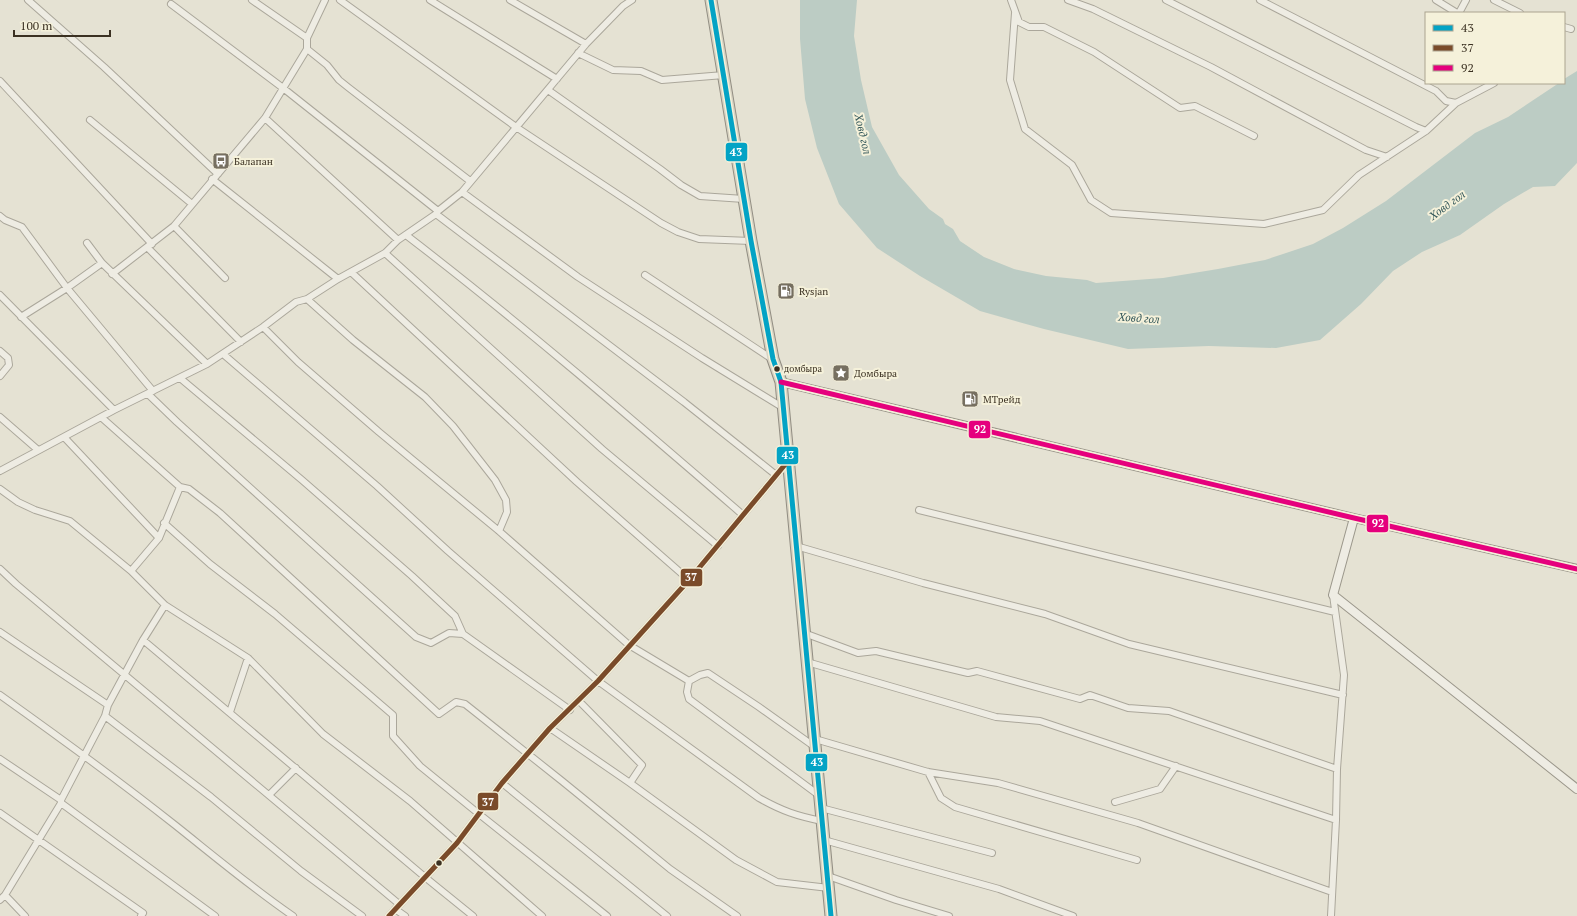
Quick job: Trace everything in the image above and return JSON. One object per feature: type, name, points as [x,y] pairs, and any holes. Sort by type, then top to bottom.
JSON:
[{"type":"highway","points":[[711,0],[751,241],[773,359],[781,382],[782,407],[831,916]]},
{"type":"street","points":[[28,0],[104,67],[218,174]]},
{"type":"street","points":[[252,0],[307,38]]},
{"type":"street","points":[[112,274],[174,226],[212,179],[218,174],[265,118],[308,49],[307,38],[325,0]]},
{"type":"street","points":[[340,0],[516,127],[661,223],[678,232],[699,239],[751,241]]},
{"type":"street","points":[[430,0],[557,79]]},
{"type":"street","points":[[510,0],[523,3],[586,44]]},
{"type":"street","points":[[0,471],[114,410],[207,364],[263,327],[296,302],[306,299],[338,279],[386,253],[398,240],[462,192],[578,53],[624,6],[632,0]]},
{"type":"street","points":[[1011,0],[1019,22],[1029,27],[1044,27],[1094,52],[1180,108],[1194,106],[1254,136]]},
{"type":"street","points":[[1068,0],[1093,9],[1211,67],[1366,150],[1387,157]]},
{"type":"street","points":[[1166,0],[1416,128],[1426,130]]},
{"type":"street","points":[[1260,0],[1428,86],[1436,91],[1446,101],[1456,103]]},
{"type":"street","points":[[1436,0],[1456,12]]},
{"type":"street","points":[[1459,12],[1466,0]]},
{"type":"street","points":[[1494,0],[1518,12]]},
{"type":"street","points":[[171,4],[283,88],[437,212],[684,402],[776,475]]},
{"type":"street","points":[[1015,13],[1010,80],[1025,129],[1072,165],[1091,200],[1111,214],[1264,224],[1323,210],[1359,175],[1426,130],[1456,103],[1492,84]]},
{"type":"street","points":[[1565,27],[1571,29]]},
{"type":"street","points":[[308,49],[327,65],[344,84],[470,181]]},
{"type":"street","points":[[578,53],[613,70],[641,71],[662,80],[724,75]]},
{"type":"street","points":[[0,81],[150,246],[240,342]]},
{"type":"street","points":[[548,90],[681,185],[700,196],[744,199]]},
{"type":"street","points":[[265,118],[398,240]]},
{"type":"street","points":[[90,120],[192,204]]},
{"type":"street","points":[[212,179],[338,279]]},
{"type":"street","points":[[462,192],[578,277],[702,358],[782,407]]},
{"type":"street","points":[[0,216],[4,220],[22,227],[67,288],[150,393],[177,422],[416,637],[431,643],[449,633],[462,634],[570,710]]},
{"type":"street","points":[[174,226],[225,278]]},
{"type":"street","points":[[406,235],[466,281],[582,376],[744,515]]},
{"type":"street","points":[[87,243],[112,274],[207,364]]},
{"type":"street","points":[[386,253],[602,449],[718,546]]},
{"type":"street","points":[[21,317],[67,288],[102,263]]},
{"type":"street","points":[[351,272],[577,482],[688,580]]},
{"type":"street","points":[[645,274],[773,359]]},
{"type":"street","points":[[1,297],[114,410]]},
{"type":"street","points":[[306,299],[353,340],[425,397],[453,426],[495,480],[506,500],[507,512],[499,531]]},
{"type":"street","points":[[263,327],[298,362],[361,417],[499,531],[629,645],[690,681]]},
{"type":"street","points":[[0,351],[8,358],[9,366],[0,376]]},
{"type":"street","points":[[223,354],[377,486],[448,551],[598,681],[759,798],[778,809],[800,817],[822,821]]},
{"type":"street","points":[[180,378],[302,480],[412,576],[455,616],[462,634]]},
{"type":"street","points":[[781,382],[1354,518],[1577,569]]},
{"type":"street","points":[[0,417],[38,450]]},
{"type":"street","points":[[101,417],[180,487],[190,489],[220,513],[439,714],[456,702],[465,704],[670,869],[737,916]]},
{"type":"street","points":[[64,437],[159,538]]},
{"type":"street","points":[[389,916],[457,843],[502,783],[527,753],[598,681],[718,546],[788,462]]},
{"type":"street","points":[[131,571],[159,538],[180,487]]},
{"type":"street","points":[[0,489],[18,502],[35,510],[70,521],[131,571],[165,604],[248,658],[323,734],[410,801],[542,916]]},
{"type":"street","points":[[920,510],[1335,612]]},
{"type":"street","points":[[1331,916],[1337,769],[1344,675],[1333,595],[1354,518]]},
{"type":"street","points":[[164,523],[210,564],[275,614],[394,715],[393,736],[420,766],[607,916]]},
{"type":"street","points":[[796,546],[1045,614],[1129,644],[1343,696]]},
{"type":"street","points":[[0,569],[269,795],[397,906],[405,916]]},
{"type":"street","points":[[1333,595],[1577,789]]},
{"type":"street","points":[[25,916],[2,898],[61,801],[105,716],[108,705],[143,640],[165,604]]},
{"type":"street","points":[[0,632],[108,705]]},
{"type":"street","points":[[804,633],[858,653],[876,651],[968,673],[977,671],[1080,699],[1090,695],[1128,708],[1169,711],[1337,769]]},
{"type":"street","points":[[143,640],[473,916]]},
{"type":"street","points":[[230,712],[248,658]]},
{"type":"street","points":[[807,662],[996,717],[1040,720],[1336,820]]},
{"type":"street","points":[[820,796],[689,700],[687,692],[690,681],[700,675],[708,673],[815,743],[928,772],[998,783],[1138,823],[1332,892]]},
{"type":"street","points":[[0,695],[84,755],[175,825],[257,892],[293,916]]},
{"type":"street","points":[[579,701],[642,765],[630,783]]},
{"type":"street","points":[[105,716],[211,797],[301,871],[362,916]]},
{"type":"street","points":[[550,728],[630,783],[736,860],[778,882],[828,882],[949,916]]},
{"type":"street","points":[[0,759],[61,801],[215,916]]},
{"type":"street","points":[[1115,802],[1160,790],[1176,766]]},
{"type":"street","points":[[269,795],[296,768]]},
{"type":"street","points":[[928,772],[941,798],[955,807],[1137,860]]},
{"type":"street","points":[[502,783],[667,916]]},
{"type":"street","points":[[821,808],[992,853]]},
{"type":"street","points":[[0,813],[143,913],[141,916]]},
{"type":"street","points":[[824,840],[998,889],[1073,916]]},
{"type":"water","name":"Ховд гол","points":[[800,0],[857,0],[854,36],[861,80],[872,127],[899,175],[929,209],[943,219],[945,224],[953,229],[960,241],[984,257],[1014,269],[1046,276],[1087,280],[1096,283],[1163,278],[1265,260],[1313,244],[1343,228],[1386,201],[1475,133],[1508,117],[1558,84],[1565,84],[1565,78],[1577,71],[1577,163],[1555,186],[1533,187],[1504,204],[1460,235],[1422,252],[1393,271],[1361,304],[1320,340],[1276,348],[1209,346],[1128,349],[1044,329],[980,311],[920,276],[877,248],[839,204],[817,148],[805,99],[800,39]]},
{"type":"transit line","name":"43","points":[[711,0],[751,241],[773,359],[781,382],[831,916]]},
{"type":"transit line","name":"92","points":[[781,382],[1354,518],[1577,569]]},
{"type":"transit line","name":"37","points":[[389,916],[457,843],[502,783],[550,728],[598,681],[689,580],[788,461]]},
{"type":"place","name":"Балапан","points":[[221,161]]},
{"type":"place","name":"Rysjan","points":[[786,291]]},
{"type":"place","name":"домбыра","points":[[777,369]]},
{"type":"place","name":"Домбыра","points":[[841,373]]},
{"type":"place","name":"MTрейд","points":[[970,399]]}]
